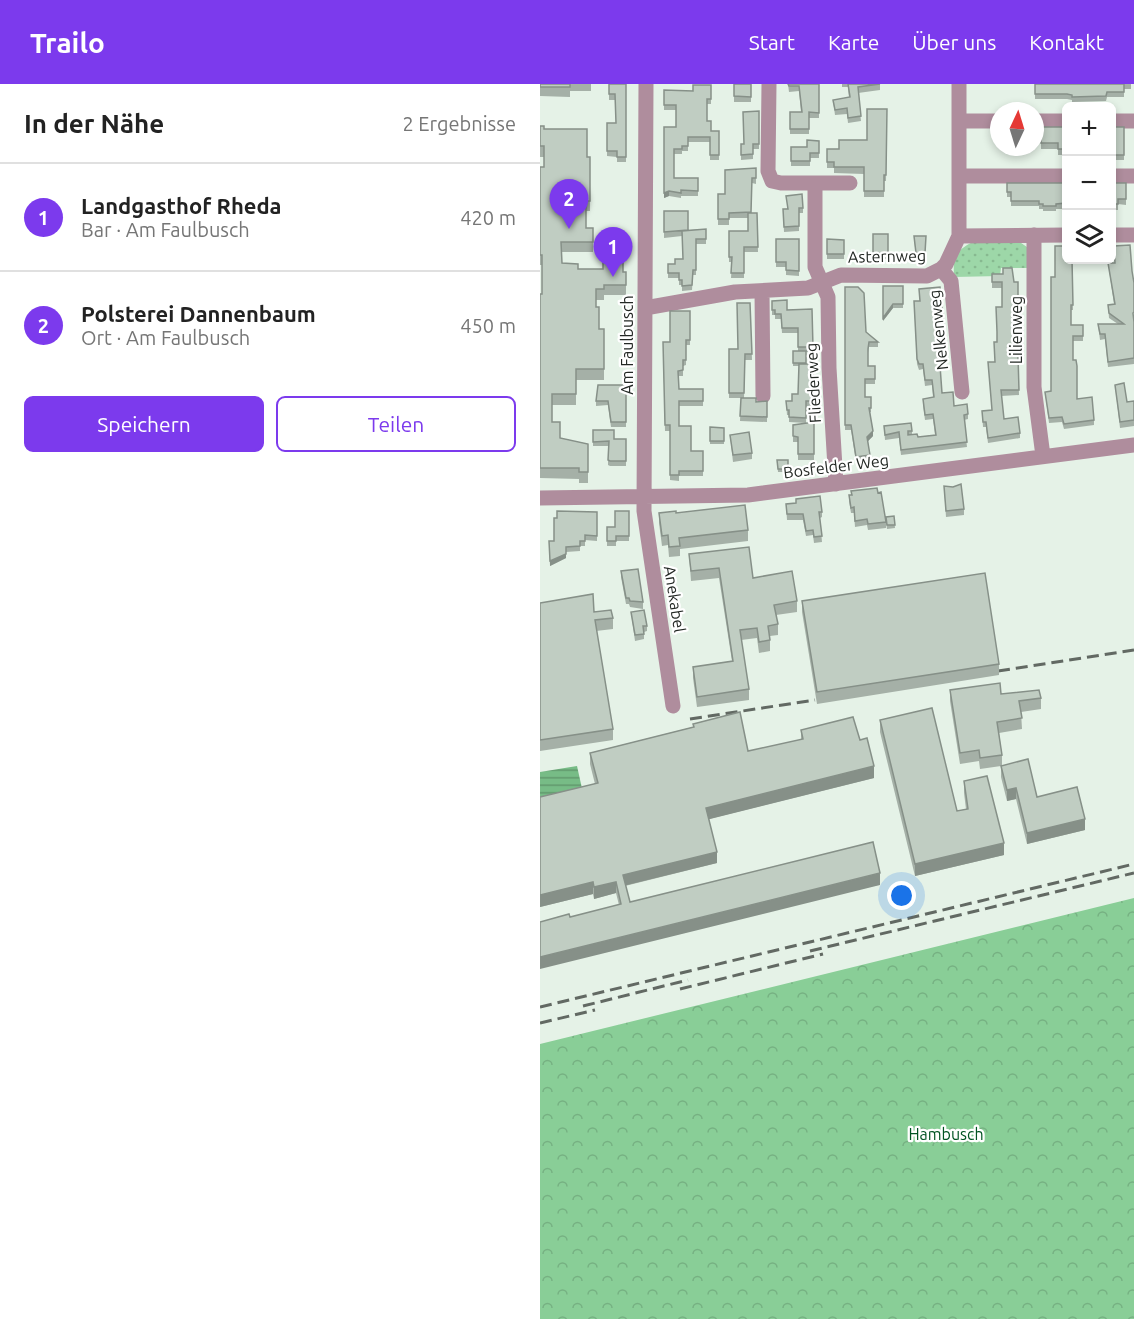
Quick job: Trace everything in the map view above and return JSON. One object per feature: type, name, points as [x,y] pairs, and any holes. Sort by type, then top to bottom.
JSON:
[{"type":"street","name":"Am Faulbusch","points":[[644,498],[646,84]]},
{"type":"street","points":[[769,84],[768,171],[772,181],[850,183]]},
{"type":"street","name":"Nelkenweg","points":[[959,84],[959,236],[952,254],[941,269],[951,281],[962,392]]},
{"type":"street","points":[[959,121],[990,121]]},
{"type":"street","points":[[1044,121],[1062,121]]},
{"type":"street","points":[[1116,121],[1134,121]]},
{"type":"street","points":[[958,176],[1062,176]]},
{"type":"street","points":[[1116,176],[1134,176]]},
{"type":"street","name":"Fliederweg","points":[[814,183],[815,267],[828,297],[829,368],[836,484]]},
{"type":"street","name":"Lilienweg","points":[[1034,235],[1034,387],[1043,456]]},
{"type":"street","points":[[959,236],[1062,235]]},
{"type":"street","points":[[1116,235],[1134,235]]},
{"type":"street","name":"Asternweg","points":[[645,308],[688,299],[808,288],[841,275],[927,276],[941,269]]},
{"type":"street","points":[[762,291],[763,396]]},
{"type":"street","name":"Bosfelder Weg","points":[[540,498],[748,495],[1134,445]]},
{"type":"street","name":"Anekabel","points":[[644,498],[673,706]]},
{"type":"green space","name":"Hambusch","points":[[1134,898],[1134,1319],[540,1319],[540,1044]]},
{"type":"shaded area","points":[[974,241],[1018,241],[1027,247],[1027,268],[1001,268],[1000,276],[954,277],[956,254]]},
{"type":"shaded area","points":[[577,766],[583,793],[540,804],[540,772]]},
{"type":"building","points":[[540,84],[570,84],[570,87],[540,87]]},
{"type":"building","points":[[609,84],[626,84],[626,157],[617,157],[617,151],[607,151],[607,123],[616,123],[615,94],[609,94]]},
{"type":"building","points":[[734,84],[751,84],[751,97],[734,96]]},
{"type":"building","points":[[788,84],[819,84],[819,113],[809,112],[809,129],[790,129],[790,112],[802,112],[799,86]]},
{"type":"building","points":[[848,84],[880,84],[858,87],[861,116],[848,118],[847,108],[835,110],[833,100],[850,97]]},
{"type":"building","points":[[1035,84],[1124,84],[1124,92],[1107,92],[1106,96],[1072,97],[1067,94],[1035,94]]},
{"type":"building","points":[[693,85],[711,85],[711,99],[707,99],[707,121],[711,121],[711,131],[719,131],[719,155],[710,155],[710,137],[688,137],[688,146],[674,149],[674,178],[698,178],[698,191],[681,190],[681,193],[669,191],[664,193],[664,127],[676,127],[676,105],[664,105],[664,90],[693,91]]},
{"type":"building","points":[[867,109],[887,109],[884,191],[864,191],[864,167],[834,167],[834,162],[827,162],[827,149],[839,149],[839,140],[867,140]]},
{"type":"building","points":[[759,111],[759,144],[753,144],[753,154],[741,155],[741,144],[744,144],[743,112]]},
{"type":"building","points":[[540,126],[544,126],[544,129],[587,129],[587,157],[590,157],[590,201],[586,201],[586,228],[593,228],[593,242],[561,242],[562,263],[578,264],[578,269],[603,269],[603,260],[623,260],[623,272],[626,272],[626,285],[604,285],[604,289],[596,289],[599,329],[604,329],[604,369],[576,369],[576,394],[552,394],[552,422],[560,422],[560,438],[588,444],[588,472],[579,472],[579,468],[540,468],[542,255],[540,255],[540,167],[544,167],[544,146],[540,146]]},
{"type":"building","points":[[1044,127],[1062,127],[1062,149],[1058,149],[1058,143],[1044,143]]},
{"type":"building","points":[[1116,127],[1124,127],[1124,155],[1116,155]]},
{"type":"building","points":[[807,140],[819,141],[819,153],[810,153],[810,161],[791,161],[791,147],[807,147]]},
{"type":"building","points":[[756,168],[756,178],[752,178],[751,212],[729,213],[729,219],[718,219],[718,194],[725,194],[725,170]]},
{"type":"building","points":[[1007,183],[1062,183],[1062,203],[1043,206],[1039,204],[1039,201],[1011,201],[1011,192],[1007,192]]},
{"type":"building","points":[[1116,183],[1126,183],[1126,199],[1118,199],[1118,204],[1116,204]]},
{"type":"building","points":[[802,194],[803,208],[799,208],[799,226],[784,227],[783,209],[788,209],[786,196]]},
{"type":"building","points":[[664,211],[688,211],[688,230],[664,232]]},
{"type":"building","points":[[748,213],[757,213],[758,247],[744,247],[744,273],[731,273],[729,231],[748,231]]},
{"type":"building","points":[[706,229],[706,239],[696,239],[696,270],[693,270],[692,285],[682,286],[679,273],[668,273],[668,264],[675,264],[675,259],[683,259],[682,231]]},
{"type":"building","points":[[873,234],[888,234],[888,253],[873,253]]},
{"type":"building","points":[[914,236],[926,236],[925,253],[916,253]]},
{"type":"building","points":[[776,239],[799,239],[799,271],[786,270],[786,262],[776,262]]},
{"type":"building","points":[[827,239],[844,240],[844,254],[827,254]]},
{"type":"building","points":[[1130,245],[1134,283],[1134,358],[1108,362],[1105,334],[1100,334],[1098,324],[1124,324],[1109,313],[1108,305],[1115,304],[1108,264],[1116,264],[1116,246]]},
{"type":"building","points":[[1055,246],[1062,246],[1062,264],[1072,264],[1071,325],[1083,325],[1083,336],[1073,336],[1073,360],[1076,360],[1077,366],[1077,399],[1092,397],[1094,420],[1064,424],[1062,417],[1049,418],[1045,392],[1051,391],[1051,277],[1055,277]]},
{"type":"building","points":[[1003,268],[1012,268],[1014,282],[1018,282],[1018,348],[1022,352],[1018,356],[1019,390],[1001,390],[1004,419],[1018,417],[1020,433],[988,438],[982,411],[992,410],[988,362],[995,362],[996,307],[1002,307],[1002,282],[992,282],[992,274],[1003,274]]},
{"type":"building","points":[[883,286],[903,286],[903,304],[893,304],[883,318]]},
{"type":"building","points":[[845,287],[858,287],[864,293],[866,332],[878,342],[869,342],[868,349],[868,366],[875,366],[875,379],[865,379],[865,397],[871,397],[871,408],[869,408],[873,431],[867,437],[870,455],[856,457],[851,425],[845,425]]},
{"type":"building","points":[[940,287],[944,329],[941,329],[943,351],[939,352],[942,393],[953,392],[954,406],[967,404],[968,414],[964,415],[967,442],[901,450],[899,432],[885,435],[884,426],[911,423],[912,431],[908,431],[908,435],[917,434],[918,437],[936,435],[933,414],[925,415],[923,399],[934,397],[932,380],[925,380],[923,364],[919,364],[917,359],[914,301],[920,301],[919,289]]},
{"type":"building","points":[[787,300],[787,310],[812,309],[813,347],[798,347],[798,328],[782,328],[781,314],[775,314],[775,310],[772,310],[772,301]]},
{"type":"building","points":[[737,303],[750,303],[752,354],[745,354],[744,393],[729,393],[729,349],[738,349]]},
{"type":"building","points":[[670,311],[690,311],[690,340],[686,340],[686,360],[683,360],[683,370],[678,371],[679,389],[703,389],[703,401],[679,401],[679,426],[691,426],[691,451],[703,451],[703,471],[679,471],[679,475],[670,475],[670,425],[665,425],[663,342],[670,342]]},
{"type":"building","points":[[793,351],[806,351],[806,363],[793,363]]},
{"type":"building","points":[[799,364],[813,364],[814,401],[806,401],[806,418],[789,417],[789,410],[787,410],[786,401],[792,401],[792,394],[798,394]]},
{"type":"building","points":[[1124,383],[1127,402],[1134,401],[1134,420],[1120,422],[1115,385]]},
{"type":"building","points":[[598,385],[626,385],[626,422],[611,422],[608,401],[596,401]]},
{"type":"building","points":[[741,398],[756,398],[756,402],[767,401],[767,417],[740,416]]},
{"type":"building","points":[[814,422],[814,454],[798,454],[798,437],[793,436],[793,425]]},
{"type":"building","points":[[710,427],[724,428],[724,441],[710,441]]},
{"type":"building","points":[[593,430],[614,430],[614,439],[626,439],[626,461],[608,460],[609,441],[593,442]]},
{"type":"building","points":[[749,432],[752,453],[733,455],[730,435]]},
{"type":"building","points":[[777,460],[788,460],[788,469],[778,469]]},
{"type":"building","points":[[961,484],[964,509],[946,511],[944,486],[953,487]]},
{"type":"building","points":[[877,488],[878,493],[881,492],[886,522],[868,524],[867,519],[855,521],[854,507],[851,508],[849,495],[852,495],[851,491]]},
{"type":"building","points":[[820,496],[822,536],[814,537],[813,530],[806,531],[803,514],[787,514],[786,504],[796,503],[796,499]]},
{"type":"building","points":[[745,505],[748,530],[679,538],[680,546],[669,547],[668,535],[662,536],[659,513]]},
{"type":"building","points":[[557,511],[597,512],[597,536],[585,535],[585,541],[580,541],[580,546],[566,547],[566,554],[550,561],[549,541],[554,541],[554,518],[557,518]]},
{"type":"building","points":[[615,511],[629,511],[629,536],[616,536],[616,541],[607,541],[607,527],[615,527]]},
{"type":"building","points":[[894,516],[895,525],[887,525],[886,517]]},
{"type":"building","points":[[749,547],[753,578],[792,571],[797,601],[774,605],[778,624],[768,626],[770,640],[759,642],[757,628],[740,630],[749,689],[697,697],[693,667],[733,661],[719,568],[691,571],[689,554]]},
{"type":"building","points":[[638,569],[643,602],[630,601],[626,598],[621,571]]},
{"type":"building","points":[[985,573],[999,664],[817,692],[802,601]]},
{"type":"building","points":[[593,594],[594,612],[611,610],[613,618],[595,620],[613,729],[540,740],[540,603]]},
{"type":"building","points":[[644,610],[647,626],[643,626],[644,634],[635,635],[631,612]]},
{"type":"building","points":[[1000,683],[1001,694],[1039,690],[1041,698],[1019,701],[1022,718],[997,722],[1002,755],[980,758],[979,750],[960,753],[950,690]]},
{"type":"building","points":[[932,708],[957,811],[968,809],[964,781],[987,776],[1004,843],[915,864],[880,720]]},
{"type":"building","points":[[740,712],[748,751],[803,739],[801,730],[853,717],[860,740],[867,738],[874,766],[706,808],[717,852],[623,875],[630,902],[873,842],[880,873],[540,957],[540,922],[621,904],[616,882],[594,887],[593,882],[540,895],[540,797],[598,783],[590,753],[694,727],[693,724]]},
{"type":"building","points":[[1028,759],[1037,797],[1077,787],[1085,819],[1027,833],[1016,788],[1007,790],[1001,766]]},
{"type":"railway","points":[[998,671],[1134,650]]},
{"type":"railway","points":[[690,719],[815,700]]},
{"type":"railway","points":[[540,1007],[1134,864]]},
{"type":"railway","points":[[810,951],[1134,873]]},
{"type":"railway","points":[[680,989],[823,954]]},
{"type":"railway","points":[[583,1006],[688,980]]},
{"type":"railway","points":[[540,1023],[595,1010]]},
{"type":"place","name":"Polsterei Dannenbaum","points":[[569,229]]},
{"type":"place","name":"Landgasthof Rheda","points":[[613,277]]}]
